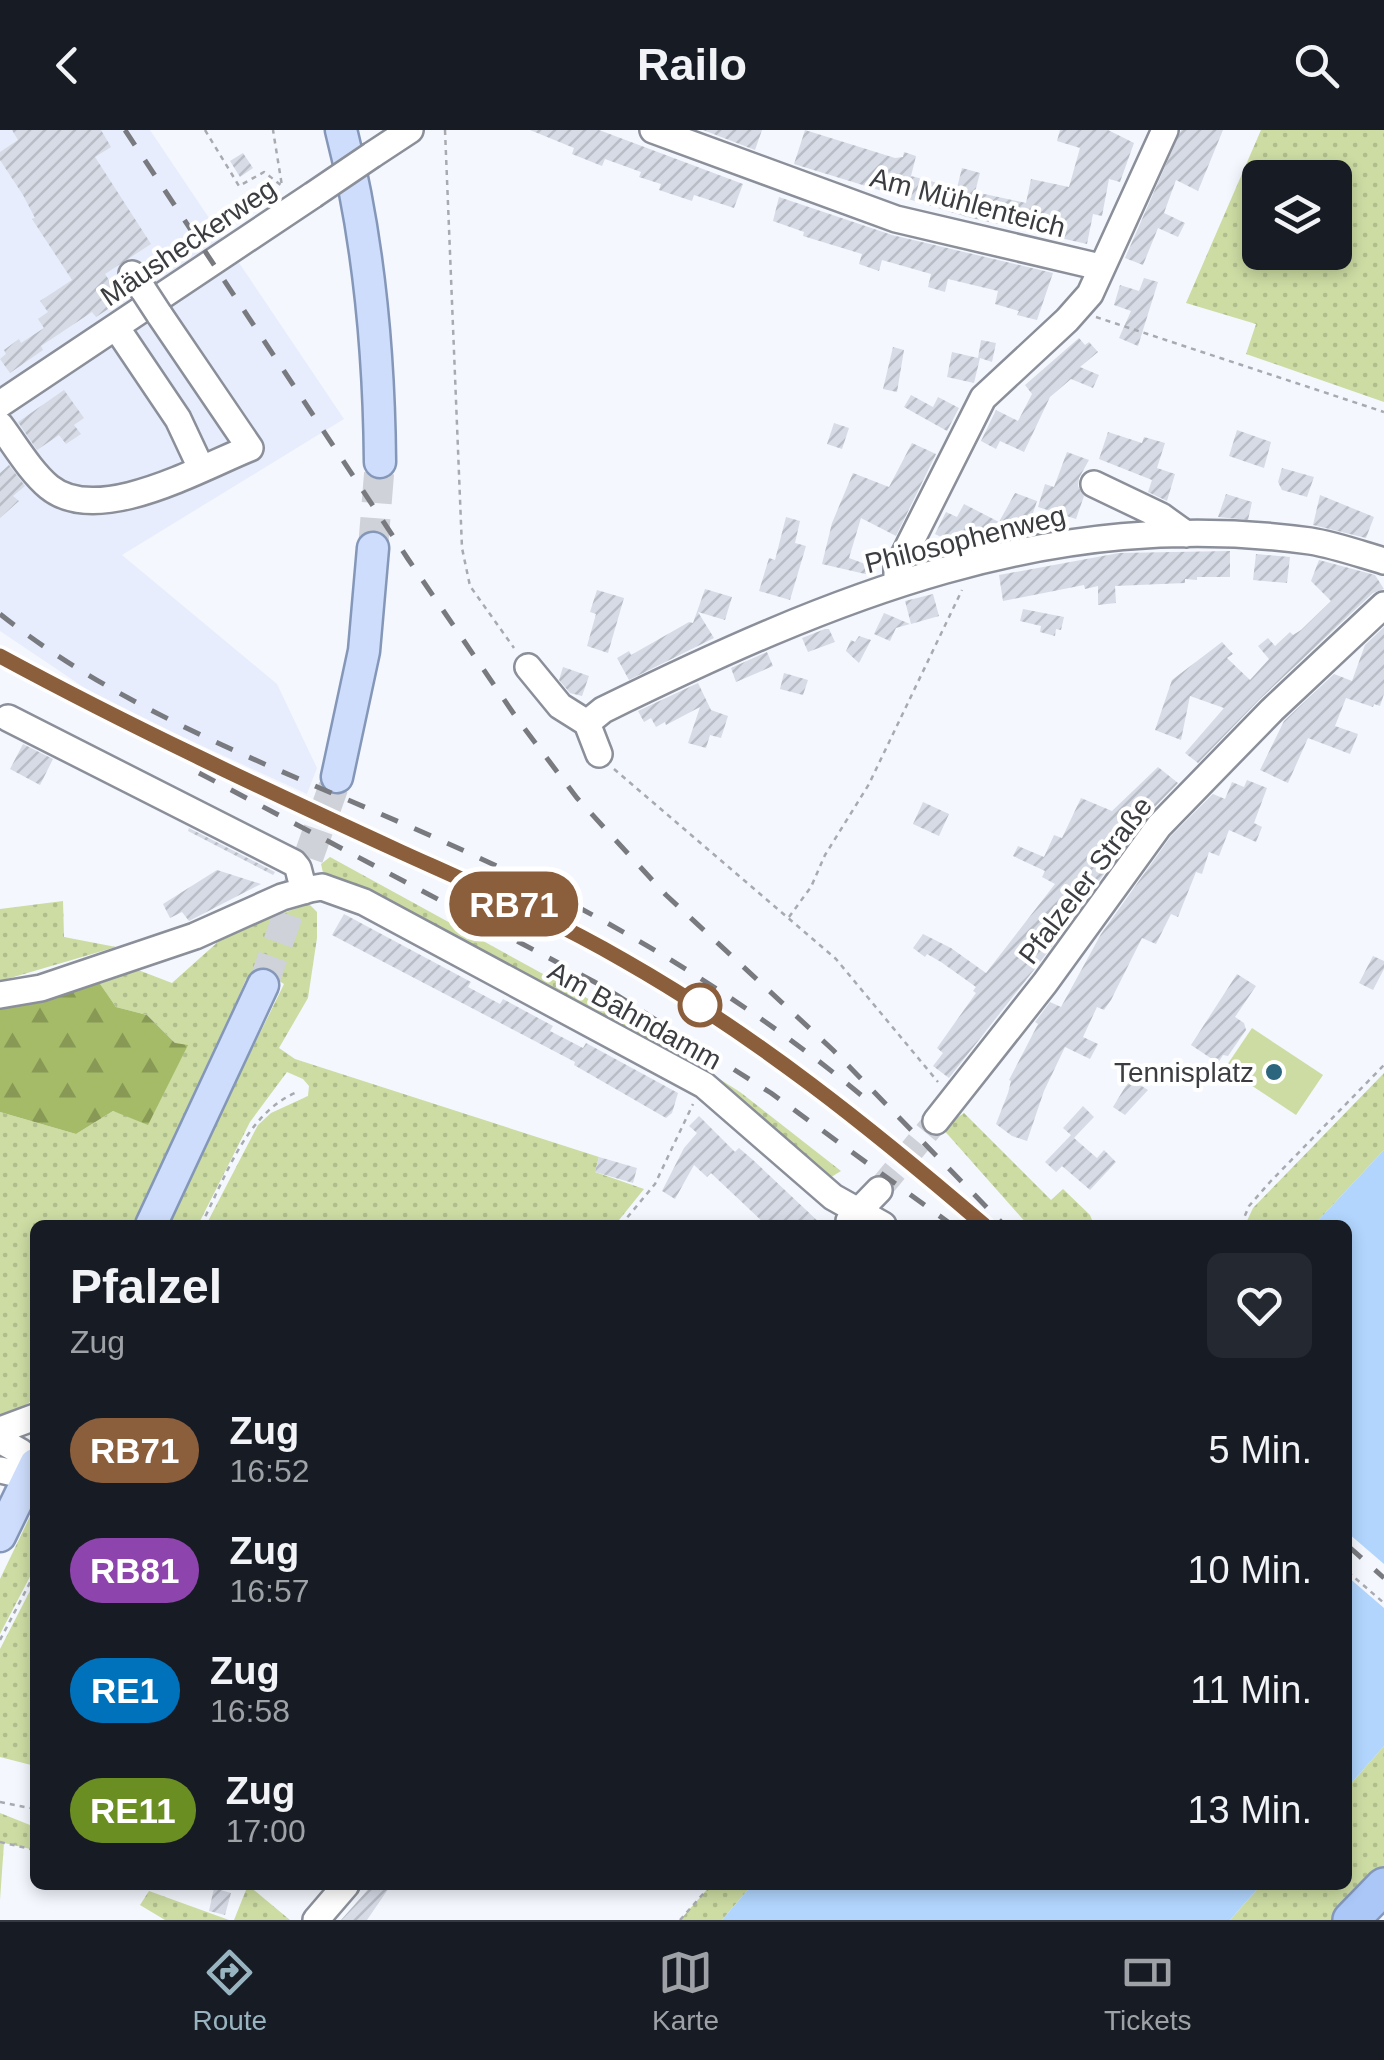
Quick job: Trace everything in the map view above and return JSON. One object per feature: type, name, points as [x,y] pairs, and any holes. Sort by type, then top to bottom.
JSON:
[{"type":"highway","points":[[1351,1920],[1384,1886]]},
{"type":"main road","points":[[341,130],[366,256],[380,387],[380,462]]},
{"type":"main road","points":[[337,777],[364,651],[373,548]]},
{"type":"main road","points":[[152,1220],[264,985]]},
{"type":"main road","points":[[0,1536],[30,1474]]},
{"type":"street","name":"Mäusheckerweg","points":[[0,404],[410,130]]},
{"type":"street","name":"Am Mühlenteich","points":[[653,130],[896,219],[1100,267]]},
{"type":"street","points":[[897,583],[896,569],[983,398],[1090,294],[1165,130]]},
{"type":"street","points":[[0,426],[50,488],[78,500],[125,499],[250,448],[138,283]]},
{"type":"street","points":[[116,326],[178,419],[201,468]]},
{"type":"street","points":[[1094,484],[1161,516],[1186,534]]},
{"type":"street","name":"Philosophenweg","points":[[587,723],[602,710],[831,606],[975,562],[1088,539],[1186,534],[1312,542],[1384,561]]},
{"type":"street","name":"Pfalzeler Straße","points":[[936,1121],[1045,982],[1158,826],[1384,604]]},
{"type":"street","points":[[528,668],[560,706],[587,723],[599,754]]},
{"type":"street","points":[[0,995],[41,988],[195,936],[304,890],[294,863],[8,718]]},
{"type":"street","name":"Am Bahndamm","points":[[304,890],[322,887],[364,902],[704,1086],[833,1196],[852,1219]]},
{"type":"street","points":[[852,1219],[878,1190]]},
{"type":"street","points":[[0,1430],[30,1419]]},
{"type":"street","points":[[0,1440],[21,1452],[30,1464]]},
{"type":"street","points":[[0,1470],[18,1474],[30,1469]]},
{"type":"street","points":[[316,1920],[342,1890]]},
{"type":"path","points":[[205,130],[239,186],[264,172],[282,186],[273,130]]},
{"type":"path","points":[[444,130],[462,548],[470,586],[528,668]]},
{"type":"path","points":[[1075,310],[1384,412]]},
{"type":"path","points":[[788,918],[811,887],[825,854],[869,784],[975,562]]},
{"type":"path","points":[[599,754],[836,959],[953,1100]]},
{"type":"path","points":[[1242,1220],[1270,1182],[1384,1065]]},
{"type":"path","points":[[625,1220],[656,1184],[704,1086]]},
{"type":"path","points":[[205,1220],[254,1124],[276,1102],[294,1093]]},
{"type":"path","points":[[888,1156],[900,1164]]},
{"type":"path","points":[[1352,1576],[1384,1604]]},
{"type":"path","points":[[0,1640],[30,1582]]},
{"type":"path","points":[[0,1802],[30,1808]]},
{"type":"path","points":[[0,1842],[30,1849]]},
{"type":"path","points":[[680,1920],[707,1890]]},
{"type":"shaded area","points":[[0,130],[150,130],[344,419],[122,555],[277,684],[317,768],[307,794],[104,701],[0,631]]},
{"type":"green space","points":[[1261,130],[1384,130],[1384,402],[1246,354],[1256,324],[1186,303],[1242,174],[1242,270],[1352,270],[1352,160],[1248,160]]},
{"type":"green space","points":[[330,857],[625,1019],[740,1092],[841,1171],[828,1179],[519,977],[343,881],[324,877],[321,864]]},
{"type":"green space","points":[[63,901],[64,937],[116,947],[0,981],[0,909]]},
{"type":"green space","points":[[309,904],[317,912],[308,998],[279,1048],[295,1059],[599,1157],[595,1172],[644,1189],[619,1220],[209,1220],[258,1125],[271,1113],[308,1096],[309,1086],[303,1079],[287,1072],[250,1122],[201,1220],[168,1220],[284,984],[268,974],[246,979],[134,1220],[30,1220],[30,1402],[11,1416],[0,1418],[0,1112],[76,1134],[113,1111],[138,1119],[175,1043],[147,1015],[116,1007],[96,978],[133,968],[172,983],[229,932]]},
{"type":"green space","points":[[96,978],[116,1007],[147,1015],[175,1043],[188,1045],[148,1125],[113,1111],[76,1134],[0,1112],[0,1004]]},
{"type":"green space","name":"Tennisplatz","points":[[1252,1028],[1323,1075],[1296,1115],[1225,1068]]},
{"type":"green space","points":[[1384,1073],[1384,1150],[1319,1220],[1247,1220],[1253,1208]]},
{"type":"green space","points":[[964,1113],[1051,1200],[1063,1189],[1092,1220],[1024,1220],[942,1128]]},
{"type":"green space","points":[[30,1516],[30,1577],[0,1634],[0,1579]]},
{"type":"green space","points":[[30,1591],[30,1765],[0,1757],[0,1649]]},
{"type":"green space","points":[[1384,1746],[1384,1869],[1333,1920],[1230,1920],[1257,1890],[1352,1890],[1352,1782]]},
{"type":"green space","points":[[0,1813],[30,1825],[30,1849],[4,1843],[0,1900]]},
{"type":"green space","points":[[246,1890],[254,1890],[290,1920],[234,1920]]},
{"type":"green space","points":[[707,1890],[748,1890],[722,1920],[680,1920]]},
{"type":"green space","points":[[149,1891],[229,1920],[165,1920],[140,1905]]},
{"type":"water","points":[[1384,1150],[1384,1746],[1352,1782],[1352,1220],[1319,1220]]},
{"type":"water","points":[[748,1890],[1257,1890],[1230,1920],[722,1920]]},
{"type":"pier","points":[[1352,1536],[1384,1564],[1384,1608],[1352,1580]]},
{"type":"building","points":[[12,130],[101,130],[111,147],[95,157],[151,244],[105,274],[122,300],[96,317],[92,312],[41,346],[43,350],[10,373],[0,359],[6,354],[4,350],[44,328],[38,319],[48,312],[40,301],[72,280],[0,160],[0,152],[18,140]]},
{"type":"building","points":[[530,130],[599,130],[743,184],[734,208],[694,195],[692,201],[659,190],[661,184],[639,177],[641,172],[605,159],[602,166],[572,154],[574,148]]},
{"type":"building","points":[[703,130],[762,130],[755,150]]},
{"type":"building","points":[[805,130],[895,158],[903,157],[904,152],[916,156],[911,176],[957,188],[962,168],[980,173],[975,192],[1026,203],[1031,179],[1069,187],[1080,148],[1057,141],[1060,130],[1108,130],[1134,143],[1120,182],[1109,179],[1102,216],[1093,214],[1087,244],[967,217],[794,164]]},
{"type":"building","points":[[1181,130],[1223,130],[1198,191],[1176,180],[1164,213],[1185,223],[1178,237],[1158,228],[1143,265],[1125,258]]},
{"type":"building","points":[[243,153],[253,168],[240,177],[230,161]]},
{"type":"building","points":[[779,197],[892,235],[1053,273],[1037,320],[995,304],[998,291],[948,279],[945,292],[928,287],[931,274],[882,260],[879,271],[859,264],[862,254],[803,236],[804,232],[773,221]]},
{"type":"building","points":[[1144,278],[1158,282],[1138,346],[1119,338],[1131,311],[1114,305],[1120,285],[1139,291]]},
{"type":"building","points":[[1079,338],[1098,352],[1080,367],[1099,375],[1093,388],[1071,379],[1050,397],[1024,452],[1000,441],[996,449],[981,441],[996,410],[1018,421],[1032,394],[1025,385]]},
{"type":"building","points":[[981,340],[996,343],[992,362],[980,358],[974,383],[947,377],[952,352],[978,358]]},
{"type":"building","points":[[893,347],[904,350],[897,392],[883,389]]},
{"type":"building","points":[[64,390],[84,418],[74,425],[81,434],[66,444],[59,435],[37,450],[18,422]]},
{"type":"building","points":[[911,395],[933,407],[938,397],[959,408],[947,431],[904,407]]},
{"type":"building","points":[[834,423],[849,428],[842,449],[827,444]]},
{"type":"building","points":[[1237,430],[1271,442],[1264,468],[1229,456]]},
{"type":"building","points":[[1108,432],[1142,443],[1144,437],[1165,443],[1157,468],[1175,474],[1167,501],[1148,492],[1152,480],[1099,459]]},
{"type":"building","points":[[912,443],[936,454],[896,536],[861,518],[849,558],[876,568],[874,576],[822,564],[832,523],[853,473],[889,487]]},
{"type":"building","points":[[1067,452],[1089,460],[1079,478],[1078,486],[1084,496],[1076,519],[1038,507],[1045,484],[1054,487]]},
{"type":"building","points":[[9,465],[25,486],[13,496],[19,501],[0,518],[0,473]]},
{"type":"building","points":[[1282,468],[1314,477],[1307,497],[1282,490],[1278,482]]},
{"type":"building","points":[[1015,493],[1037,501],[1026,534],[1008,538],[981,530],[973,545],[965,549],[935,534],[946,512],[957,517],[964,504],[999,522]]},
{"type":"building","points":[[1226,494],[1252,502],[1248,520],[1218,517]]},
{"type":"building","points":[[1320,495],[1374,517],[1366,538],[1313,525]]},
{"type":"building","points":[[786,517],[800,521],[795,543],[806,546],[790,600],[759,591],[769,558],[775,560]]},
{"type":"building","points":[[1230,551],[1230,577],[1115,586],[1116,603],[1098,605],[1098,586],[1085,589],[1084,585],[1003,601],[999,575],[1119,553]]},
{"type":"building","points":[[1256,554],[1290,557],[1287,583],[1253,580]]},
{"type":"building","points":[[1319,560],[1375,575],[1384,589],[1373,593],[1198,763],[1185,753],[1224,708],[1190,696],[1181,740],[1155,730],[1172,680],[1222,642],[1233,654],[1227,658],[1250,680],[1269,659],[1258,646],[1268,638],[1275,646],[1290,632],[1293,635],[1331,601],[1311,581]]},
{"type":"building","points":[[705,589],[732,597],[725,620],[698,612],[714,638],[629,680],[617,658],[629,651],[631,655],[693,623]]},
{"type":"building","points":[[597,590],[624,598],[608,653],[587,646],[596,614],[590,612]]},
{"type":"building","points":[[933,594],[939,616],[911,624],[905,601]]},
{"type":"building","points":[[1023,609],[1064,617],[1061,630],[1056,629],[1055,636],[1040,632],[1041,626],[1020,621]]},
{"type":"building","points":[[884,613],[910,624],[896,628],[890,641],[874,634]]},
{"type":"building","points":[[1384,627],[1384,694],[1380,706],[1346,698],[1335,726],[1358,734],[1350,754],[1308,738],[1288,783],[1260,770],[1284,721],[1334,674],[1352,681],[1365,645]]},
{"type":"building","points":[[829,629],[835,642],[808,652],[802,638]]},
{"type":"building","points":[[859,636],[871,640],[859,663],[846,651],[851,640],[855,642]]},
{"type":"building","points":[[767,652],[773,666],[736,682],[731,668]]},
{"type":"building","points":[[563,667],[589,676],[582,696],[570,693],[559,680]]},
{"type":"building","points":[[784,673],[808,680],[803,695],[780,689]]},
{"type":"building","points":[[698,683],[711,710],[728,716],[721,738],[710,735],[706,748],[688,743],[700,707],[666,725],[665,722],[656,727],[651,718],[644,722],[638,711]]},
{"type":"building","points":[[23,744],[53,759],[40,785],[10,769]]},
{"type":"building","points":[[1158,767],[1178,783],[1146,816],[1044,957],[949,1078],[933,1066],[943,1053],[937,1048],[976,993],[976,987],[913,948],[923,934],[986,973],[1055,884],[1042,877],[1045,871],[1013,856],[1018,846],[1044,857],[1054,835],[1062,838],[1081,798],[1112,811]]},
{"type":"building","points":[[1247,780],[1267,788],[1254,823],[1262,827],[1256,842],[1229,830],[1219,856],[1209,852],[1202,874],[1196,872],[1178,917],[1171,914],[1156,944],[1142,938],[1111,1000],[1104,1010],[1097,1007],[1083,1037],[1098,1044],[1090,1059],[1065,1047],[1027,1141],[1012,1136],[996,1124],[1009,1080],[1038,1024],[1035,1022],[1050,1002],[1061,1007],[1101,934],[1171,836],[1213,794],[1225,799],[1232,782],[1244,787]]},
{"type":"building","points":[[923,802],[949,814],[939,836],[913,824]]},
{"type":"building","points":[[189,828],[275,872],[273,875],[188,831]]},
{"type":"building","points":[[217,870],[261,884],[189,921],[182,912],[170,918],[163,904]]},
{"type":"building","points":[[344,914],[471,982],[468,987],[500,1004],[503,999],[553,1026],[550,1031],[583,1048],[586,1043],[678,1093],[672,1113],[666,1118],[574,1065],[575,1062],[332,935]]},
{"type":"building","points":[[1373,956],[1384,961],[1384,969],[1373,990],[1359,983]]},
{"type":"building","points":[[1237,974],[1256,986],[1235,1017],[1246,1030],[1228,1056],[1223,1055],[1218,1063],[1191,1045]]},
{"type":"building","points":[[1130,1079],[1148,1090],[1125,1115],[1113,1107]]},
{"type":"building","points":[[1083,1106],[1094,1117],[1074,1138],[1097,1158],[1104,1150],[1116,1162],[1090,1190],[1062,1166],[1056,1172],[1045,1162],[1071,1135],[1063,1128]]},
{"type":"building","points":[[699,1116],[735,1152],[739,1148],[817,1220],[761,1220],[711,1173],[707,1177],[694,1165],[675,1199],[662,1191],[684,1148],[697,1133],[689,1126]]},
{"type":"building","points":[[599,1157],[637,1168],[633,1183],[595,1172]]},
{"type":"building","points":[[214,1890],[231,1893],[225,1915],[209,1911]]},
{"type":"building","points":[[368,1890],[388,1890],[367,1920],[341,1920]]},
{"type":"tunnel","points":[[373,548],[380,462]]},
{"type":"tunnel","points":[[263,985],[337,777]]},
{"type":"tunnel","points":[[879,1190],[936,1121]]},
{"type":"railway","points":[[125,130],[408,559],[518,720],[577,798],[666,895],[833,1050],[999,1220]]},
{"type":"railway","points":[[0,614],[104,685],[160,715],[504,870],[611,925],[715,988],[861,1095]]},
{"type":"railway","points":[[0,656],[188,752],[538,916],[653,977],[730,1024],[805,1078],[978,1220]]},
{"type":"railway","points":[[199,773],[604,987],[771,1093],[945,1220]]},
{"type":"railway","points":[[1352,1550],[1384,1578]]},
{"type":"train","name":"RB71","points":[[0,656],[155,737],[474,885],[622,959],[746,1036],[878,1136],[978,1220]]},
{"type":"place","name":"Tennisplatz","points":[[1274,1072]]}]
